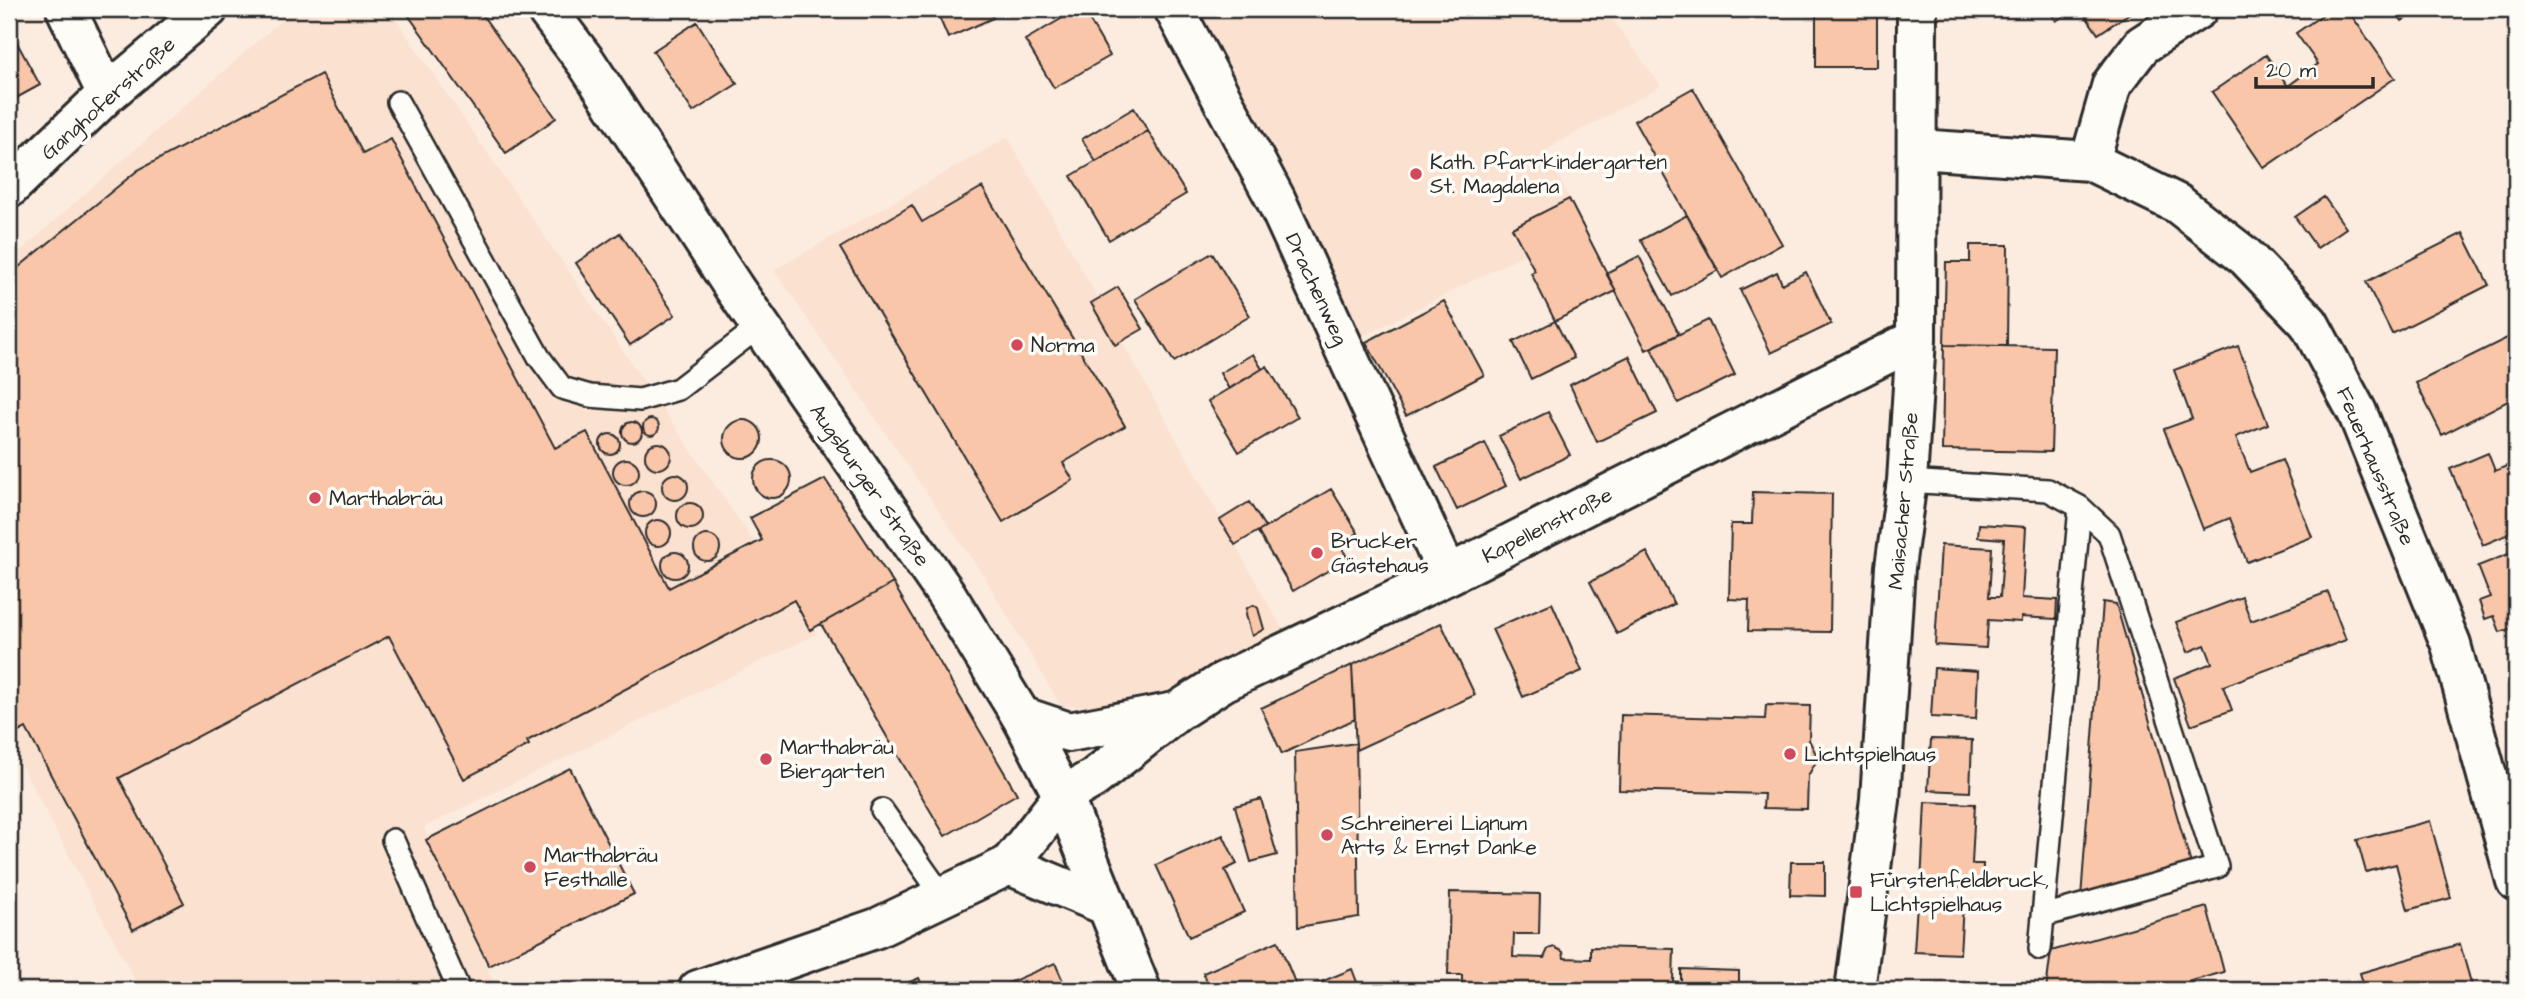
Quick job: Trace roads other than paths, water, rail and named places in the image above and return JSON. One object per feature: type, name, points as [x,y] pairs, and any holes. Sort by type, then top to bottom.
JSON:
[{"type":"street","points":[[66,9],[107,94]]},
{"type":"street","name":"Ganghoferstraße","points":[[9,188],[107,94],[208,9]]},
{"type":"street","name":"Augsburger Straße","points":[[546,9],[586,62],[760,326],[946,594],[1021,716],[1063,796],[1141,990]]},
{"type":"street","name":"Drachenweg","points":[[1174,9],[1275,198],[1448,575]]},
{"type":"street","name":"Maisacher Straße","points":[[1855,990],[1880,800],[1895,567],[1907,481],[1916,339],[1917,9]]},
{"type":"street","points":[[2090,161],[2112,84],[2141,46],[2198,9]]},
{"type":"street","name":"Feuerhausstraße","points":[[1918,149],[2090,161],[2178,204],[2246,257],[2309,323],[2357,412],[2451,645],[2516,881]]},
{"type":"street","name":"Kapellenstraße","points":[[1063,796],[1094,778],[1178,711],[1241,672],[1448,575],[1916,339]]},
{"type":"street","name":"Kapellenstraße","points":[[1021,716],[1069,732],[1178,711]]},
{"type":"street","points":[[698,990],[877,929],[1009,865],[1063,796]]},
{"type":"street","points":[[1009,865],[1105,905]]},
{"type":"lane","points":[[398,102],[539,357],[562,387],[590,396],[640,400],[678,390],[760,326]]},
{"type":"lane","points":[[1907,481],[2048,490],[2080,507],[2109,534],[2217,867],[2043,916]]},
{"type":"lane","points":[[2040,949],[2080,507]]},
{"type":"lane","points":[[882,810],[944,898]]},
{"type":"lane","points":[[393,840],[459,990]]},
{"type":"place","name":"Kath. Pfarrkindergarten St. Magdalena","points":[[1416,174]]},
{"type":"place","name":"Norma","points":[[1017,345]]},
{"type":"place","name":"Marthabräu","points":[[315,498]]},
{"type":"place","name":"Brucker Gästehaus","points":[[1317,553]]},
{"type":"place","name":"Lichtspielhaus","points":[[1790,754]]},
{"type":"place","name":"Marthabräu Biergarten","points":[[766,759]]},
{"type":"place","name":"Schreinerei Lignum Arts & Ernst Danke","points":[[1327,835]]},
{"type":"place","name":"Marthabräu Festhalle","points":[[530,867]]},
{"type":"place","name":"Fürstenfeldbruck, Lichtspielhaus","points":[[1856,892]]}]
